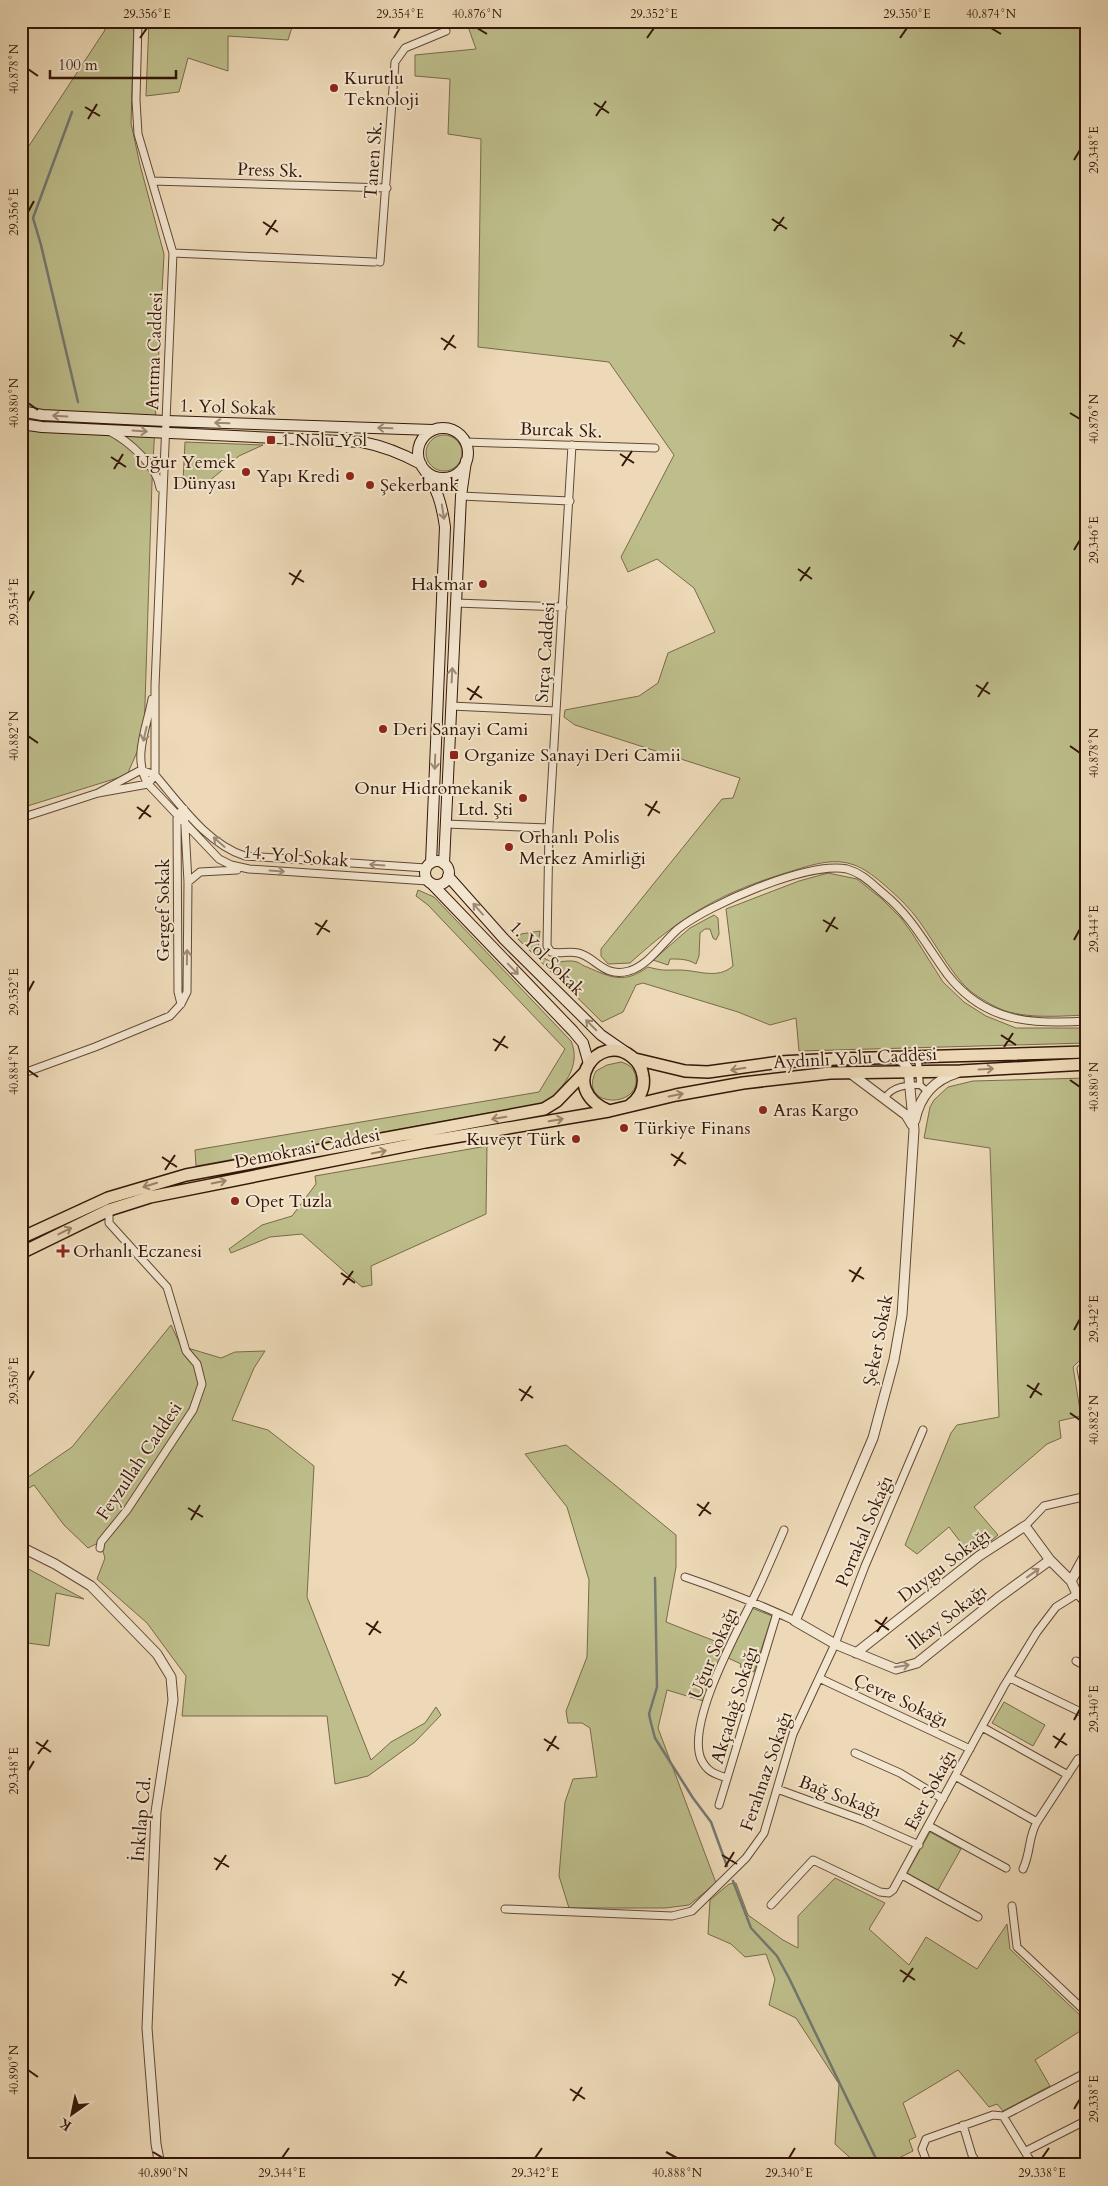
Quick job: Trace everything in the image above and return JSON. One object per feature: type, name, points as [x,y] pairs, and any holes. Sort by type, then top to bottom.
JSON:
[{"type":"main road","name":"1. Yol Sokak","points":[[21,410],[42,415],[434,430],[448,428],[455,431],[465,442],[468,455],[461,496],[444,864],[448,869],[448,876],[504,939],[602,1036],[632,1057]]},
{"type":"main road","name":"1. Yol Sokak","points":[[21,424],[42,427],[362,442],[395,451],[422,466],[434,476],[450,477],[462,468],[466,461]]},
{"type":"main road","points":[[434,430],[421,440],[418,448],[422,466],[439,494],[445,527],[429,866],[425,875],[430,882],[442,884],[448,876]]},
{"type":"main road","points":[[429,866],[438,861],[444,864]]},
{"type":"main road","name":"1. Yol Sokak","points":[[430,882],[583,1043],[587,1068]]},
{"type":"main road","points":[[493,948],[504,939]]},
{"type":"main road","points":[[612,1050],[632,1057],[643,1071],[642,1092],[637,1100],[628,1107],[609,1111],[592,1101],[586,1093],[584,1083],[587,1068],[603,1052],[612,1050]]},
{"type":"main road","name":"Aydınlı Yolu Caddesi","points":[[632,1057],[685,1071],[708,1072],[780,1062],[1087,1052]]},
{"type":"main road","name":"Aydınlı Yolu Caddesi","points":[[628,1107],[676,1095],[743,1083],[850,1072],[968,1070],[1087,1064]]},
{"type":"main road","name":"Demokrasi Caddesi","points":[[21,1238],[108,1198],[186,1175],[544,1109],[557,1101],[587,1068]]},
{"type":"main road","name":"Demokrasi Caddesi","points":[[21,1253],[109,1210],[150,1197],[426,1142],[609,1111]]},
{"type":"street","name":"Arıtma Caddesi","points":[[138,21],[136,100],[138,134],[173,253],[155,686]]},
{"type":"street","name":"Tanen Sk.","points":[[173,253],[377,262],[386,188],[395,62],[405,48],[446,31]]},
{"type":"street","name":"Press Sk.","points":[[152,181],[386,188]]},
{"type":"street","points":[[104,429],[119,437],[148,462],[159,482],[163,504]]},
{"type":"street","name":"Burcak Sk.","points":[[465,442],[656,448]]},
{"type":"street","name":"Sırça Caddesi","points":[[572,445],[549,828],[547,946],[551,952],[579,953],[606,970],[618,972],[631,970],[646,960],[667,939],[694,918],[725,901],[781,880],[825,868],[837,868],[860,874],[908,916],[961,990],[983,1006],[996,1013],[1020,1021],[1050,1024],[1087,1021]]},
{"type":"street","points":[[461,496],[570,501]]},
{"type":"street","points":[[456,603],[563,607]]},
{"type":"street","points":[[21,818],[98,793],[148,784],[155,775],[155,686]]},
{"type":"street","name":"14. Yol Sokak","points":[[155,686],[141,752],[141,770],[148,784],[220,859],[231,865],[249,869],[430,882]]},
{"type":"street","points":[[450,706],[556,710]]},
{"type":"street","points":[[98,793],[141,770],[155,775]]},
{"type":"street","name":"14. Yol Sokak","points":[[155,775],[184,809],[225,848],[245,856],[429,866]]},
{"type":"street","points":[[177,815],[184,809]]},
{"type":"street","name":"Gergef Sokak","points":[[181,1004],[187,992],[188,882],[184,809]]},
{"type":"street","name":"Gergef Sokak","points":[[177,815],[178,992],[181,1004]]},
{"type":"street","points":[[446,824],[549,828]]},
{"type":"street","name":"Gergef Sokak","points":[[188,882],[195,875],[207,870],[249,869]]},
{"type":"street","points":[[21,1074],[95,1047],[170,1016],[181,1004]]},
{"type":"street","points":[[914,1071],[918,1057]]},
{"type":"street","points":[[892,1058],[902,1061],[914,1071],[920,1085],[928,1092]]},
{"type":"street","points":[[914,1130],[917,1112],[928,1092],[938,1081],[968,1070]]},
{"type":"street","name":"Şeker Sokak","points":[[795,1621],[873,1438],[894,1360],[902,1315],[914,1130],[910,1085],[914,1071]]},
{"type":"street","points":[[850,1072],[906,1115],[914,1130]]},
{"type":"street","points":[[887,1100],[895,1103],[904,1101],[909,1093],[910,1085]]},
{"type":"street","points":[[887,1100],[888,1094],[903,1086],[920,1085]]},
{"type":"street","name":"Feyzullah Caddesi","points":[[100,1548],[101,1542],[126,1510],[193,1410],[202,1384],[197,1364],[186,1351],[167,1287],[109,1223],[109,1210]]},
{"type":"street","points":[[1081,1368],[1087,1400]]},
{"type":"street","name":"Portakal Sokağı","points":[[835,1644],[865,1566],[923,1430]]},
{"type":"street","points":[[1087,1496],[1044,1506],[1025,1526],[1050,1560],[1071,1581],[1077,1594],[1087,1605]]},
{"type":"street","name":"Duygu Sokağı","points":[[856,1653],[979,1556],[1025,1526]]},
{"type":"street","name":"Uğur Sokağı","points":[[727,1778],[710,1772],[701,1759],[698,1743],[705,1706],[716,1674],[784,1530]]},
{"type":"street","name":"İnkılap Cd.","points":[[21,1547],[55,1564],[91,1586],[156,1654],[171,1677],[173,1700],[156,1812],[147,2028],[156,2144],[160,2165]]},
{"type":"street","points":[[1071,1581],[1083,1559],[1087,1556]]},
{"type":"street","name":"İlkay Sokağı","points":[[856,1653],[896,1668],[917,1663],[998,1598],[1050,1560]]},
{"type":"street","points":[[685,1577],[735,1594],[751,1603],[795,1621],[835,1644],[856,1653]]},
{"type":"street","name":"Eser Sokağı","points":[[771,1906],[813,1860],[868,1886],[889,1893],[893,1890],[982,1727],[1051,1613],[1056,1607],[1087,1590]]},
{"type":"street","name":"Akçadağ Sokağı","points":[[720,1805],[777,1613]]},
{"type":"street","name":"Ferahnaz Sokağı","points":[[505,1909],[672,1916],[692,1910],[746,1858],[764,1833],[793,1734],[835,1644]]},
{"type":"street","points":[[1076,1661],[1087,1667]]},
{"type":"street","name":"Çevre Sokağı","points":[[819,1678],[970,1749]]},
{"type":"street","points":[[1010,1678],[1087,1715]]},
{"type":"street","points":[[982,1727],[1068,1775]]},
{"type":"street","points":[[855,1752],[900,1773],[942,1799]]},
{"type":"street","points":[[1023,1869],[1029,1857],[1032,1831],[1037,1822],[1078,1759],[1087,1758]]},
{"type":"street","points":[[955,1776],[1037,1822]]},
{"type":"street","name":"Bağ Sokağı","points":[[777,1789],[865,1821],[919,1845]]},
{"type":"street","points":[[929,1826],[1006,1868]]},
{"type":"street","points":[[902,1875],[978,1917]]},
{"type":"street","points":[[1012,1906],[1017,1947],[1087,2014]]},
{"type":"street","points":[[928,2165],[922,2149],[926,2139],[993,2115],[1003,2116],[1087,2072]]},
{"type":"street","points":[[1003,2116],[1033,2165]]},
{"type":"street","points":[[1026,2151],[1087,2120]]},
{"type":"street","points":[[964,2125],[972,2155],[978,2165]]},
{"type":"street","points":[[1079,2165],[1087,2160]]},
{"type":"green space","points":[[103,21],[134,21],[131,123],[140,165],[164,254],[152,482],[144,736],[127,775],[21,808],[21,568],[23,566],[21,558],[21,158],[105,30]]},
{"type":"green space","points":[[149,21],[294,21],[288,40],[228,36],[228,71],[188,58],[179,92],[146,96]]},
{"type":"green space","points":[[466,21],[1087,21],[1087,1015],[1027,1015],[1004,1010],[981,999],[966,987],[955,974],[912,911],[903,902],[864,870],[844,862],[829,862],[807,867],[767,879],[724,896],[705,906],[668,931],[630,963],[608,964],[601,956],[601,949],[722,799],[733,798],[740,778],[575,725],[564,717],[565,710],[639,696],[658,683],[668,653],[715,632],[694,588],[657,559],[628,572],[621,557],[674,455],[609,362],[478,347],[481,139],[448,134],[450,79],[415,76],[415,55],[476,49]]},
{"type":"green space","points":[[444,435],[456,441],[462,453],[456,465],[444,471],[432,465],[426,453],[432,441]]},
{"type":"green space","points":[[185,442],[263,445],[239,456],[208,482],[183,482]]},
{"type":"green space","points":[[828,873],[857,879],[882,899],[901,918],[943,982],[964,1002],[986,1016],[1016,1028],[1087,1028],[1087,1043],[799,1051],[796,1018],[770,1025],[738,1012],[643,983],[636,985],[623,1012],[602,1022],[518,939],[521,934],[540,931],[539,949],[541,954],[549,961],[573,961],[618,978],[632,976],[648,967],[664,970],[720,973],[733,966],[726,909],[799,881]]},
{"type":"green space","points":[[418,890],[434,897],[571,1041],[574,1059],[569,1076],[564,1084],[544,1103],[196,1166],[195,1150],[539,1092],[565,1049],[428,905],[416,896]]},
{"type":"green space","points":[[714,915],[718,918],[719,934],[716,940],[713,938],[710,929],[705,929],[700,933],[699,956],[696,964],[687,960],[670,959],[668,965],[653,960],[690,928]]},
{"type":"green space","points":[[621,1062],[633,1070],[636,1078],[635,1088],[629,1095],[620,1099],[610,1100],[601,1098],[595,1092],[592,1083],[596,1071],[607,1065]]},
{"type":"green space","points":[[1087,1078],[1087,1353],[1073,1367],[1081,1416],[1059,1421],[1061,1438],[1047,1444],[974,1507],[998,1535],[972,1557],[949,1527],[917,1554],[905,1545],[951,1433],[957,1425],[999,1417],[990,1148],[924,1138],[930,1107],[934,1100],[948,1087],[973,1081]]},
{"type":"green space","points":[[487,1146],[486,1214],[371,1266],[372,1285],[362,1287],[302,1234],[270,1237],[231,1253],[229,1249],[262,1225],[292,1216],[316,1184],[315,1176]]},
{"type":"green space","points":[[171,1325],[181,1346],[221,1358],[235,1352],[265,1351],[254,1368],[232,1420],[268,1430],[314,1466],[307,1597],[371,1760],[391,1742],[425,1723],[436,1707],[441,1715],[415,1742],[368,1776],[335,1784],[327,1716],[182,1716],[186,1676],[147,1623],[97,1579],[105,1558],[100,1542],[88,1548],[64,1525],[34,1485],[21,1493],[21,1482],[72,1447]]},
{"type":"green space","points":[[566,1445],[676,1535],[676,1567],[666,1622],[725,1645],[707,1702],[667,1690],[658,1728],[716,1883],[689,1905],[665,1908],[569,1908],[559,1876],[565,1802],[573,1779],[597,1777],[590,1728],[582,1723],[568,1723],[566,1711],[587,1657],[589,1580],[567,1507],[525,1454]]},
{"type":"green space","points":[[21,1565],[84,1599],[56,1593],[49,1646],[21,1642]]},
{"type":"green space","points":[[752,1608],[772,1616],[754,1672],[740,1667],[741,1664],[728,1658]]},
{"type":"green space","points":[[1004,1702],[1045,1725],[1033,1746],[992,1723]]},
{"type":"green space","points":[[930,1832],[961,1849],[938,1890],[907,1873]]},
{"type":"green space","points":[[835,1878],[885,1903],[869,1929],[909,1965],[926,1937],[977,1969],[1007,1924],[1010,1949],[1082,2017],[1079,2019],[1085,2028],[1035,2060],[1050,2086],[1003,2111],[997,2104],[989,2107],[958,2070],[903,2103],[916,2137],[909,2140],[913,2151],[899,2158],[901,2165],[858,2165],[835,2144],[839,2084],[796,2018],[769,2005],[775,1979],[766,1954],[745,1957],[731,1944],[708,1934],[710,1900],[729,1884],[736,1883],[748,1915],[783,1940],[798,1948],[798,1916]]},
{"type":"waterway","points":[[72,112],[33,218],[78,402]]},
{"type":"waterway","points":[[655,1578],[657,1687],[649,1714],[651,1723],[655,1738],[693,1798],[711,1822],[727,1866]]},
{"type":"waterway","points":[[733,1881],[751,1928],[777,1956],[789,1978],[879,2165]]},
{"type":"place","name":"Kurutlu Teknoloji","points":[[334,88]]},
{"type":"place","name":"1 Nolu Yol","points":[[271,440]]},
{"type":"place","name":"Uğur Yemek Dünyası","points":[[246,472]]},
{"type":"place","name":"Yapı Kredi","points":[[350,476]]},
{"type":"place","name":"Şekerbank","points":[[370,485]]},
{"type":"place","name":"Hakmar","points":[[483,584]]},
{"type":"place","name":"Deri Sanayi Cami","points":[[383,729]]},
{"type":"place","name":"Organize Sanayi Deri Camii","points":[[454,755]]},
{"type":"place","name":"Onur Hidromekanik Ltd. Şti","points":[[523,798]]},
{"type":"place","name":"Orhanlı Polis Merkez Amirliği","points":[[509,847]]},
{"type":"place","name":"Aras Kargo","points":[[763,1110]]},
{"type":"place","name":"Türkiye Finans","points":[[624,1128]]},
{"type":"place","name":"Kuveyt Türk","points":[[576,1139]]},
{"type":"place","name":"Opet Tuzla","points":[[235,1201]]},
{"type":"place","name":"Orhanlı Eczanesi","points":[[63,1251]]}]
